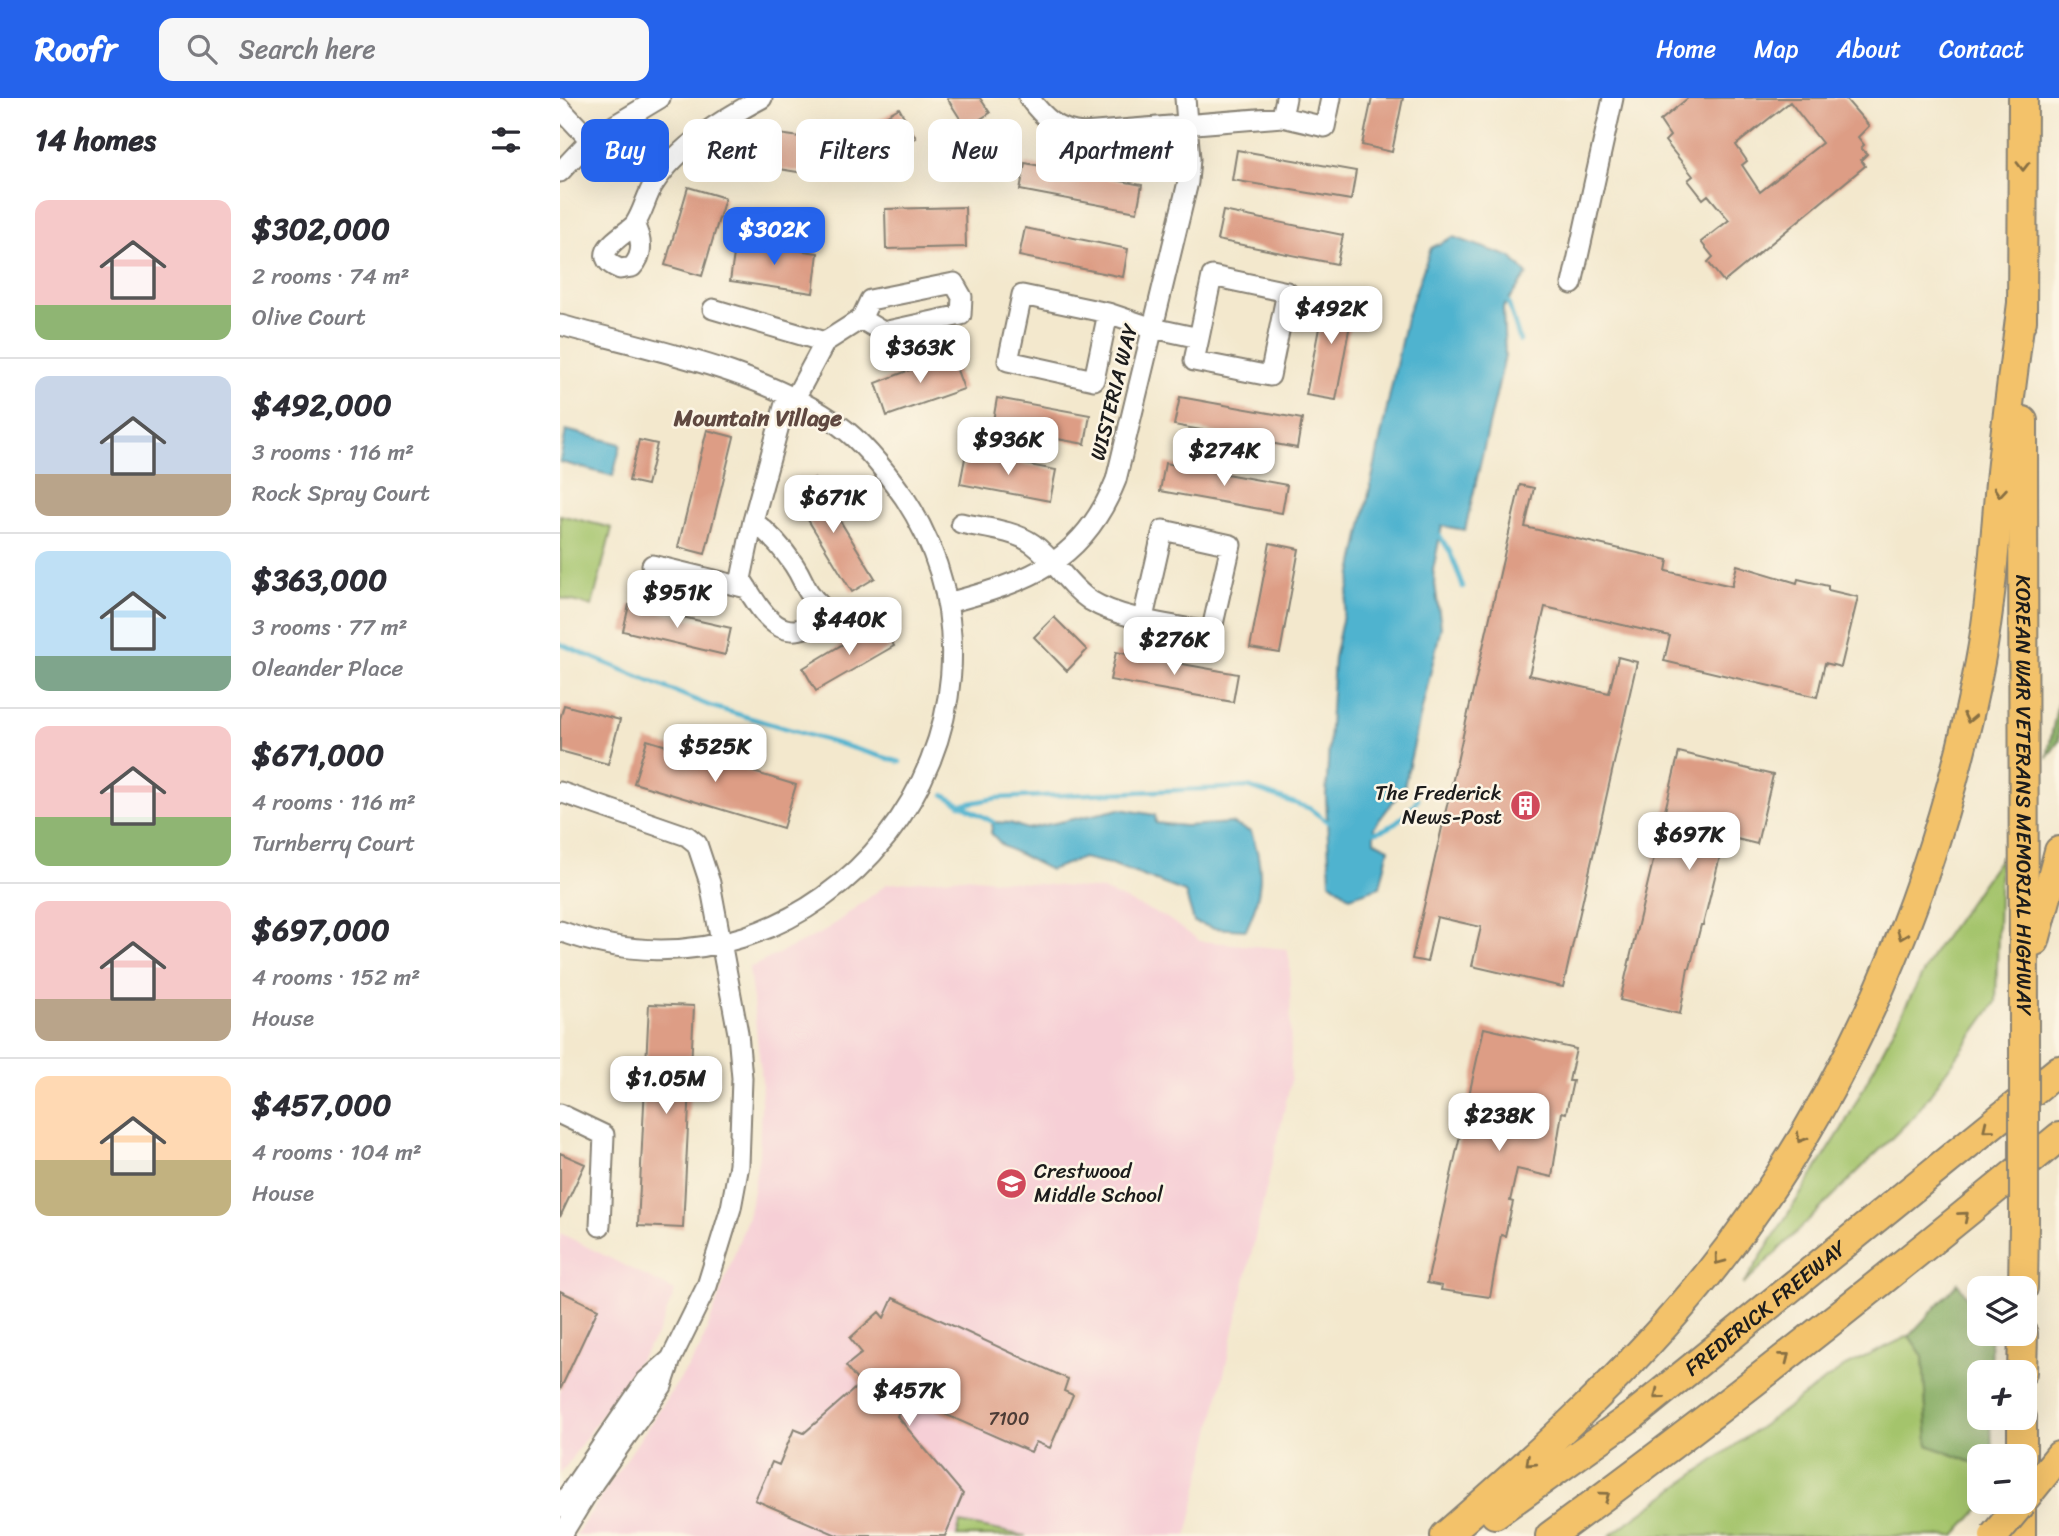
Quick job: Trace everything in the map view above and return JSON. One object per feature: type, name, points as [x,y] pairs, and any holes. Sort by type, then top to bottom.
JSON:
[{"type":"highway","points":[[1444,1536],[1592,1404],[1707,1276],[1759,1205],[1801,1138],[1857,1038],[1885,978],[1919,891],[1944,814],[1981,659],[2022,303],[2023,98]]},
{"type":"highway","name":"KOREAN WAR VETERANS MEMORIAL HIGHWAY","points":[[2022,303],[2023,1276]]},
{"type":"highway","points":[[2024,1045],[2036,933],[2059,851]]},
{"type":"highway","name":"FREDERICK FREEWAY","points":[[1464,1536],[1635,1414],[2059,1070]]},
{"type":"highway","points":[[1550,1536],[1689,1433],[1923,1249],[2059,1137]]},
{"type":"highway","points":[[2037,1483],[2059,1456]]},
{"type":"highway","points":[[1994,1536],[2012,1514]]},
{"type":"highway","points":[[2021,1536],[2022,1514]]},
{"type":"street","points":[[625,119],[660,98]]},
{"type":"street","points":[[634,225],[654,184],[683,150],[762,98]]},
{"type":"street","points":[[1029,98],[1049,119]]},
{"type":"street","name":"WISTERIA WAY","points":[[1185,98],[1187,119]]},
{"type":"street","points":[[1197,124],[1284,107],[1325,127],[1331,98]]},
{"type":"street","points":[[1572,284],[1613,98]]},
{"type":"street","points":[[560,108],[581,130]]},
{"type":"street","points":[[560,172],[581,150]]},
{"type":"street","name":"WISTERIA WAY","points":[[947,603],[1018,583],[1054,564],[1090,529],[1107,501],[1116,480],[1188,182]]},
{"type":"street","points":[[1212,276],[1287,292],[1269,376],[1194,361],[1199,338],[1212,276]]},
{"type":"street","points":[[752,520],[772,535],[796,568],[804,590],[821,606],[822,614],[818,622],[806,629],[787,631],[769,620],[741,579],[752,520],[790,398],[825,342],[861,318],[870,300],[954,283],[962,297],[961,315],[896,330],[883,332],[861,318]]},
{"type":"street","points":[[1108,313],[1094,380],[1008,361],[1022,295],[1108,313],[1153,328],[1199,338]]},
{"type":"street","points":[[713,309],[825,342]]},
{"type":"street","points":[[560,325],[732,373],[790,398],[841,426],[891,478],[925,530],[947,603],[951,650],[944,711],[930,764],[893,832],[837,890],[809,908],[720,943],[676,949],[624,946],[560,931]]},
{"type":"street","points":[[961,523],[1017,536],[1032,544],[1075,588],[1093,602],[1143,618],[1211,633],[1230,545],[1163,530],[1143,618]]},
{"type":"street","points":[[652,565],[747,588]]},
{"type":"street","points":[[560,792],[687,836],[697,844],[710,883],[738,1033],[742,1078],[739,1165],[731,1208],[707,1286],[671,1359],[662,1386],[594,1482],[561,1536]]},
{"type":"street","points":[[560,1114],[604,1135],[600,1226]]},
{"type":"street","points":[[560,1507],[646,1381],[671,1359]]},
{"type":"shaded area","name":"Crestwood Middle School","points":[[964,877],[1103,890],[1167,918],[1200,941],[1287,949],[1290,962],[1291,1080],[1187,1536],[575,1536],[700,1349],[749,1213],[759,1154],[762,1081],[749,968],[825,931],[887,884]]},
{"type":"shaded area","points":[[560,1233],[675,1291],[658,1333],[560,1475]]},
{"type":"green space","points":[[560,515],[612,528],[592,606],[560,598]]},
{"type":"green space","points":[[2059,696],[2059,741],[2047,758]]},
{"type":"green space","points":[[2000,858],[1996,1002],[1915,1115],[1743,1285],[1843,1127],[1934,952]]},
{"type":"green space","points":[[1958,1283],[1967,1297],[1967,1346],[1990,1346],[1991,1360],[1967,1360],[1967,1430],[1991,1430],[1992,1444],[1967,1444],[1967,1460],[1928,1445],[1923,1356],[1909,1336]]},
{"type":"green space","points":[[1909,1336],[1923,1356],[1928,1445],[1967,1460],[1967,1514],[1975,1514],[1955,1536],[1609,1536],[1845,1366]]},
{"type":"green space","points":[[960,1523],[1026,1536],[957,1536]]},
{"type":"water","points":[[1453,237],[1511,257],[1527,274],[1503,308],[1505,356],[1465,530],[1442,526],[1433,570],[1441,627],[1404,787],[1374,827],[1374,841],[1389,848],[1380,887],[1350,897],[1330,882],[1326,797],[1334,658],[1406,318],[1431,248]]},
{"type":"water","points":[[566,430],[621,444],[613,476],[560,462]]},
{"type":"water","points":[[1120,809],[1155,815],[1156,823],[1185,826],[1231,823],[1251,832],[1258,857],[1260,881],[1256,905],[1246,930],[1213,928],[1194,922],[1185,892],[1114,865],[1083,858],[1050,870],[1003,846],[991,833],[993,822],[1010,823],[1027,829]]},
{"type":"building","points":[[947,98],[980,98],[990,113],[980,119],[960,119]]},
{"type":"building","points":[[1372,98],[1403,98],[1392,152],[1362,145]]},
{"type":"building","points":[[1688,98],[1845,98],[1869,126],[1858,137],[1864,145],[1861,148],[1867,154],[1861,160],[1865,166],[1724,282],[1708,262],[1713,257],[1701,242],[1729,220],[1708,195],[1703,199],[1688,180],[1693,176],[1665,141],[1670,136],[1660,121]],"holes":[[[1790,102],[1822,143],[1760,192],[1742,165],[1747,161],[1736,145]]]},
{"type":"building","points":[[899,108],[905,119],[880,119]]},
{"type":"building","points":[[782,134],[796,136],[796,172],[782,169]]},
{"type":"building","points":[[1237,150],[1356,171],[1351,200],[1232,180]]},
{"type":"building","points":[[1025,163],[1036,165],[1036,182],[1126,182],[1142,185],[1137,212],[1020,190]]},
{"type":"building","points":[[688,187],[725,198],[702,276],[665,265]]},
{"type":"building","points":[[965,207],[966,247],[886,249],[885,209]]},
{"type":"building","points":[[1223,211],[1343,235],[1337,264],[1217,240]]},
{"type":"building","points":[[1025,228],[1128,249],[1123,277],[1019,256]]},
{"type":"building","points":[[736,241],[818,253],[813,293],[730,281]]},
{"type":"building","points":[[1326,292],[1355,297],[1336,400],[1306,395]]},
{"type":"building","points":[[951,354],[964,389],[887,416],[876,383]]},
{"type":"building","points":[[1180,397],[1302,419],[1297,448],[1174,425]]},
{"type":"building","points":[[997,398],[1090,415],[1085,444],[992,427]]},
{"type":"building","points":[[707,430],[734,437],[705,554],[678,547]]},
{"type":"building","points":[[639,440],[657,444],[647,485],[629,481]]},
{"type":"building","points":[[966,453],[1056,470],[1050,501],[960,484]]},
{"type":"building","points":[[1165,463],[1287,485],[1282,513],[1160,491]]},
{"type":"building","points":[[814,478],[875,578],[852,592],[791,492]]},
{"type":"building","name":"The Frederick News-Post","points":[[1520,485],[1534,488],[1525,527],[1668,560],[1666,571],[1732,586],[1737,565],[1797,583],[1798,579],[1828,586],[1828,590],[1858,597],[1841,667],[1825,663],[1817,697],[1664,661],[1670,636],[1545,607],[1529,675],[1609,693],[1618,657],[1637,662],[1563,987],[1472,966],[1481,927],[1437,917],[1427,962],[1412,959]]},
{"type":"building","points":[[1270,543],[1299,549],[1280,653],[1250,648]]},
{"type":"building","points":[[629,605],[731,628],[725,655],[623,631]]},
{"type":"building","points":[[1054,617],[1087,650],[1067,671],[1034,637]]},
{"type":"building","points":[[880,622],[894,646],[816,691],[803,668]]},
{"type":"building","points":[[1116,652],[1238,674],[1233,702],[1110,680]]},
{"type":"building","points":[[564,705],[620,720],[608,764],[560,751],[560,719]]},
{"type":"building","points":[[647,740],[796,785],[783,828],[634,783]]},
{"type":"building","points":[[1679,752],[1773,775],[1757,844],[1725,836],[1703,925],[1688,968],[1680,1014],[1620,1000]]},
{"type":"building","points":[[649,1004],[694,1006],[683,1228],[638,1226]]},
{"type":"building","points":[[1484,1028],[1576,1049],[1569,1081],[1573,1081],[1566,1113],[1562,1112],[1552,1177],[1517,1169],[1510,1201],[1513,1202],[1505,1236],[1501,1235],[1490,1297],[1441,1290],[1442,1286],[1427,1283]]},
{"type":"building","points":[[560,1153],[585,1164],[560,1217]]},
{"type":"building","points":[[560,1291],[598,1309],[560,1390]]},
{"type":"building","points":[[893,1298],[1068,1379],[1064,1391],[1073,1395],[1050,1448],[1036,1442],[1031,1452],[906,1397],[897,1416],[963,1494],[945,1536],[839,1536],[755,1500],[772,1462],[779,1465],[794,1429],[804,1433],[860,1384],[846,1366],[862,1353],[850,1338],[879,1312],[884,1318]]},
{"type":"waterway","points":[[1508,302],[1520,341]]},
{"type":"waterway","points":[[1440,536],[1450,552],[1463,587]]},
{"type":"waterway","points":[[560,644],[710,706],[900,762]]},
{"type":"waterway","points":[[960,805],[997,798],[1248,787],[1309,808],[1329,823]]},
{"type":"waterway","points":[[944,795],[993,822]]},
{"type":"waterway","points":[[1368,832],[1390,827],[1418,799]]},
{"type":"place","name":"The Frederick News-Post","points":[[1525,805]]},
{"type":"place","name":"Crestwood Middle School","points":[[1011,1183]]},
{"type":"district","name":"Mountain Village","points":[[758,418]]}]
